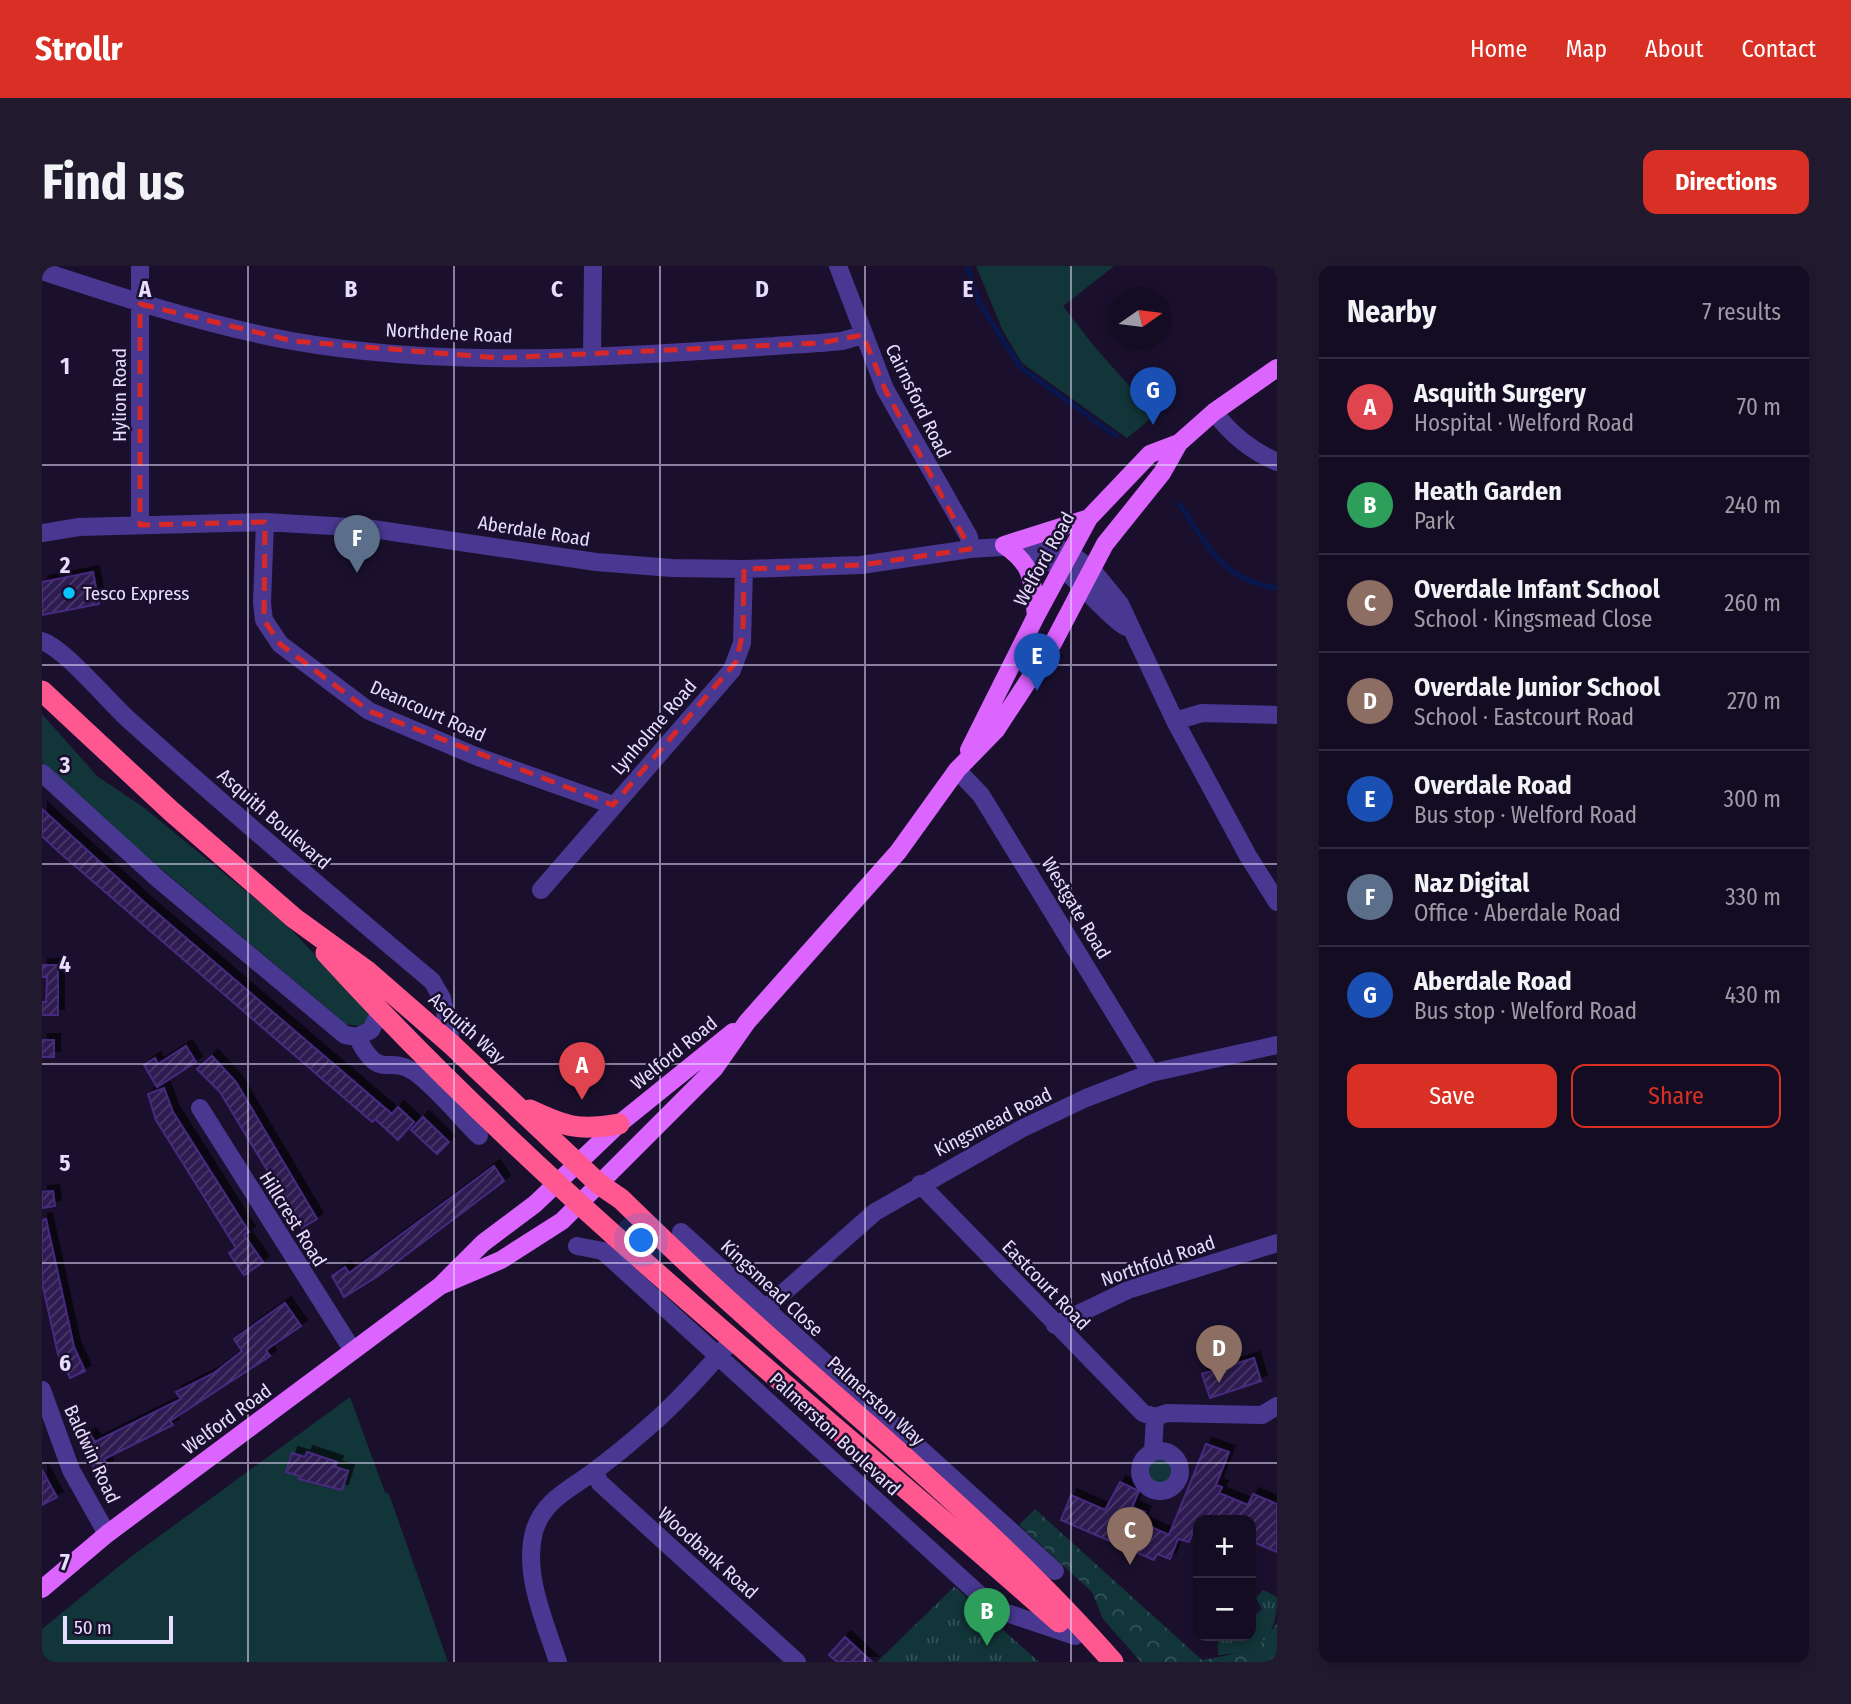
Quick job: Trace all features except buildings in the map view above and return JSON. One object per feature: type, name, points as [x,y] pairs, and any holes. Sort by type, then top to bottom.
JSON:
[{"type":"highway","name":"Asquith Way","points":[[42,676],[61,705]]},
{"type":"highway","name":"Asquith Way","points":[[42,691],[61,705],[171,811],[294,918],[374,977],[452,1045],[599,1184]]},
{"type":"highway","name":"Asquith Way","points":[[294,918],[380,1011],[479,1111],[580,1203]]},
{"type":"highway","points":[[516,1103],[572,1128],[591,1129],[619,1124]]},
{"type":"highway","name":"Palmerston Way","points":[[599,1184],[621,1199],[697,1272],[1012,1557],[1113,1662]]},
{"type":"highway","points":[[580,1203],[732,1339],[1105,1662]]},
{"type":"highway","points":[[697,1272],[736,1324],[732,1339]]},
{"type":"main road","name":"Welford Road","points":[[960,767],[1089,518],[1150,454],[1178,443],[1214,412],[1277,368]]},
{"type":"main road","name":"Welford Road","points":[[440,1286],[501,1259],[562,1221],[714,1069],[747,1022],[898,852],[960,767],[996,730],[1027,686],[1093,571],[1105,544],[1162,473],[1178,443]]},
{"type":"main road","points":[[1036,616],[1027,564],[1012,545],[1089,518]]},
{"type":"main road","name":"Welford Road","points":[[42,1590],[107,1534],[440,1286],[483,1243],[557,1183],[619,1124],[747,1022]]},
{"type":"street","name":"Hylion Road","points":[[139,525],[140,266]]},
{"type":"street","points":[[592,356],[593,266]]},
{"type":"street","name":"Cairnsford Road","points":[[838,266],[891,400],[969,537],[971,548]]},
{"type":"street","name":"Northdene Road","points":[[42,271],[140,304],[293,341],[389,353],[499,358],[592,356],[831,342],[863,334]]},
{"type":"street","points":[[1214,412],[1229,431],[1252,451],[1277,462]]},
{"type":"street","name":"Aberdale Road","points":[[42,533],[79,527],[265,522],[366,528],[596,562],[744,569],[861,565],[1029,541],[1045,543],[1066,560]]},
{"type":"street","name":"Deancourt Road","points":[[265,522],[262,603],[264,620],[280,644],[369,711],[478,757],[613,805]]},
{"type":"street","points":[[1066,560],[1093,571],[1120,604],[1128,627],[1175,721],[1248,856],[1277,902]]},
{"type":"street","points":[[1066,560],[1084,587],[1117,622],[1128,627]]},
{"type":"street","name":"Lynholme Road","points":[[541,890],[736,663],[743,632],[744,569]]},
{"type":"street","name":"Asquith Boulevard","points":[[42,641],[58,651],[116,708],[243,822],[432,981],[442,998],[452,1045]]},
{"type":"street","points":[[1175,721],[1202,713],[1277,715]]},
{"type":"street","name":"Westgate Road","points":[[960,767],[987,805],[1151,1073]]},
{"type":"street","points":[[42,773],[178,895],[345,1035],[357,1037],[371,1030],[380,1011]]},
{"type":"street","points":[[357,1037],[367,1055],[378,1064],[412,1071],[479,1136]]},
{"type":"street","name":"Kingsmead Road","points":[[765,1310],[875,1212],[919,1184],[1021,1129],[1086,1098],[1151,1073],[1277,1045]]},
{"type":"street","name":"Hillcrest Road","points":[[200,1108],[353,1351]]},
{"type":"street","name":"Eastcourt Road","points":[[919,1184],[1055,1325],[1149,1415]]},
{"type":"street","name":"Kingsmead Close","points":[[681,1232],[1055,1570]]},
{"type":"street","name":"Northfold Road","points":[[1055,1325],[1128,1290],[1277,1243]]},
{"type":"street","name":"Palmerston Boulevard","points":[[577,1246],[603,1251],[995,1609],[1075,1636]]},
{"type":"street","points":[[558,1662],[540,1607],[532,1566],[534,1532],[544,1510],[571,1485],[594,1471],[665,1412],[732,1339]]},
{"type":"street","name":"Baldwin Road","points":[[42,1390],[71,1470],[107,1534]]},
{"type":"street","points":[[1153,1452],[1149,1415],[1262,1415],[1277,1406]]},
{"type":"street","name":"Woodbank Road","points":[[594,1471],[600,1483],[797,1662]]},
{"type":"highlighted area","points":[[140,304],[293,341],[499,358],[820,343],[863,335],[885,389],[970,549],[861,565],[744,569],[743,632],[736,662],[613,805],[369,711],[280,644],[264,620],[265,522],[140,525]]},
{"type":"green space","points":[[976,266],[1114,266],[1063,306],[1093,345],[1155,415],[1127,438],[1022,363],[1003,331]]},
{"type":"green space","points":[[42,714],[97,776],[143,807],[286,924],[368,1011],[369,1021],[359,1026],[346,1024],[109,825],[49,769],[42,762]]},
{"type":"green space","points":[[350,1397],[385,1492],[389,1494],[448,1662],[42,1662],[42,1629],[128,1559]]},
{"type":"green space","points":[[1160,1459],[1169,1463],[1173,1472],[1169,1481],[1160,1485],[1151,1481],[1147,1472],[1151,1463]]},
{"type":"green space","points":[[1035,1509],[1202,1660],[1254,1646],[1270,1633],[1277,1623],[1277,1662],[1141,1662],[1103,1619],[1092,1592],[1019,1525]]},
{"type":"green space","points":[[955,1587],[1039,1662],[877,1662]]},
{"type":"green space","points":[[1263,1590],[1277,1597],[1270,1633],[1264,1641],[1245,1651],[1218,1655],[1218,1641],[1256,1641],[1256,1613],[1262,1609],[1256,1598]]},
{"type":"waterway","points":[[967,266],[979,302],[1020,367],[1116,436]]},
{"type":"waterway","points":[[1179,504],[1208,547],[1229,569],[1242,578],[1277,588]]},
{"type":"place","name":"Aberdale Road","points":[[1153,425]]},
{"type":"place","name":"Naz Digital","points":[[357,573]]},
{"type":"place","name":"Tesco Express","points":[[69,593]]},
{"type":"place","name":"Overdale Road","points":[[1037,691]]},
{"type":"place","name":"Asquith Surgery","points":[[582,1100]]},
{"type":"place","name":"Overdale Junior School","points":[[1219,1383]]},
{"type":"place","name":"Overdale Infant School","points":[[1130,1565]]},
{"type":"place","name":"Heath Garden","points":[[987,1646]]}]
